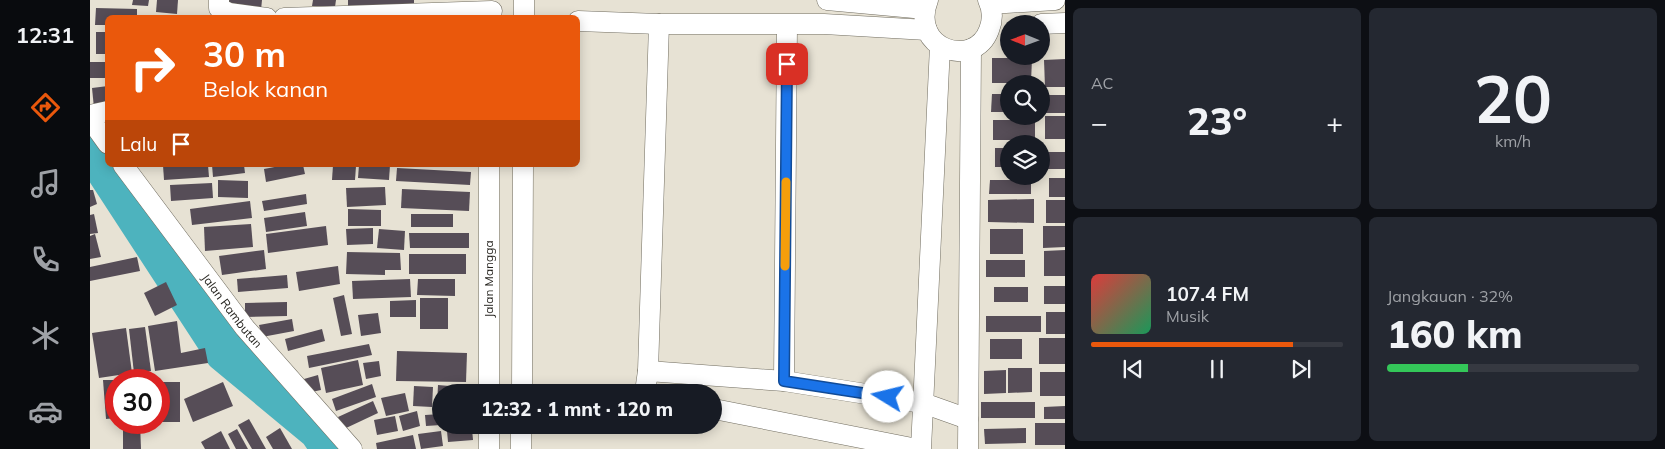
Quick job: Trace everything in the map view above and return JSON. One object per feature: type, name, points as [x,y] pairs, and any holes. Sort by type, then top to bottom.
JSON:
[{"type":"street","points":[[219,0],[219,8],[229,13],[244,15]]},
{"type":"street","points":[[524,0],[524,15]]},
{"type":"street","points":[[827,0],[927,4],[924,19],[932,39],[940,46],[960,51],[980,43],[1000,25],[992,14],[989,2],[1055,0]]},
{"type":"street","points":[[353,15],[492,9]]},
{"type":"street","points":[[580,21],[659,24],[824,24],[927,30]]},
{"type":"street","points":[[1050,24],[1065,23]]},
{"type":"street","points":[[646,384],[659,24]]},
{"type":"street","points":[[784,381],[787,25]]},
{"type":"street","points":[[921,449],[940,46]]},
{"type":"street","points":[[968,449],[971,48]]},
{"type":"street","points":[[105,112],[90,117],[105,140]]},
{"type":"street","name":"Jalan Rambutan","points":[[124,167],[245,328],[352,449]]},
{"type":"street","name":"Jalan Mangga","points":[[489,167],[489,384]]},
{"type":"street","points":[[522,384],[523,167]]},
{"type":"street","points":[[648,371],[784,381],[923,403],[968,419]]},
{"type":"street","points":[[722,412],[916,449]]},
{"type":"street","points":[[489,434],[489,449]]},
{"type":"street","points":[[521,434],[521,449]]},
{"type":"building","points":[[133,0],[149,0],[148,6],[132,5]]},
{"type":"building","points":[[157,0],[178,0],[177,14],[156,12]]},
{"type":"building","points":[[223,0],[262,0],[261,10],[222,6]]},
{"type":"building","points":[[313,0],[336,0],[335,7],[312,6]]},
{"type":"building","points":[[348,0],[414,0],[414,7],[348,8]]},
{"type":"building","points":[[96,8],[137,9],[137,15],[105,15],[105,25],[95,25]]},
{"type":"building","points":[[96,32],[105,32],[105,54],[96,54]]},
{"type":"building","points":[[992,58],[1000,58],[1000,65],[1032,65],[1031,75],[1000,75],[1000,83],[992,83]]},
{"type":"building","points":[[1065,59],[1065,87],[1050,87],[1050,75],[1045,75],[1044,65],[1050,65],[1050,60]]},
{"type":"building","points":[[90,62],[105,62],[105,78],[90,78]]},
{"type":"building","points":[[105,86],[105,107],[94,108],[92,88]]},
{"type":"building","points":[[992,94],[1000,94],[1000,112],[991,112]]},
{"type":"building","points":[[1050,95],[1065,95],[1065,113],[1050,113]]},
{"type":"building","points":[[1050,116],[1065,116],[1065,139],[1050,139],[1050,135],[1045,135],[1045,125],[1050,125]]},
{"type":"building","points":[[993,120],[1000,120],[1000,125],[1035,125],[1035,135],[1000,135],[1000,140],[993,140]]},
{"type":"building","points":[[995,148],[1000,148],[1000,167],[995,167]]},
{"type":"building","points":[[1050,152],[1065,152],[1065,169],[1050,169]]},
{"type":"building","points":[[163,167],[208,167],[209,177],[164,180]]},
{"type":"building","points":[[212,167],[244,167],[245,173],[213,177]]},
{"type":"building","points":[[303,167],[305,174],[266,182],[264,169]]},
{"type":"building","points":[[333,167],[356,167],[355,180],[332,180]]},
{"type":"building","points":[[359,167],[390,167],[389,180],[358,178]]},
{"type":"building","points":[[397,168],[471,172],[470,185],[396,181]]},
{"type":"building","points":[[1050,178],[1065,178],[1065,197],[1049,197]]},
{"type":"building","points":[[218,180],[248,181],[248,198],[218,197]]},
{"type":"building","points":[[990,180],[1000,180],[1000,185],[1031,185],[1031,194],[989,194]]},
{"type":"building","points":[[212,183],[213,198],[171,201],[170,185]]},
{"type":"building","points":[[385,187],[386,205],[347,207],[346,188]]},
{"type":"building","points":[[402,189],[470,192],[469,211],[401,208]]},
{"type":"building","points":[[90,190],[93,190],[97,204],[90,207]]},
{"type":"building","points":[[306,194],[307,204],[264,211],[262,201]]},
{"type":"building","points":[[1034,199],[1034,223],[988,222],[988,200]]},
{"type":"building","points":[[1046,200],[1065,200],[1065,223],[1046,223]]},
{"type":"building","points":[[250,201],[252,218],[192,225],[190,209]]},
{"type":"building","points":[[348,209],[381,210],[381,226],[348,226]]},
{"type":"building","points":[[305,212],[307,226],[266,232],[264,218]]},
{"type":"building","points":[[94,214],[98,233],[90,234],[90,215]]},
{"type":"building","points":[[411,214],[453,214],[453,227],[411,227]]},
{"type":"building","points":[[251,224],[253,247],[205,251],[204,227]]},
{"type":"building","points":[[326,226],[328,245],[268,253],[266,234]]},
{"type":"building","points":[[1043,226],[1065,226],[1065,247],[1043,248]]},
{"type":"building","points":[[373,228],[373,244],[347,245],[346,229]]},
{"type":"building","points":[[379,229],[405,231],[404,250],[377,248]]},
{"type":"building","points":[[990,229],[1023,229],[1023,254],[990,254]]},
{"type":"building","points":[[409,233],[469,233],[469,248],[410,248]]},
{"type":"building","points":[[95,234],[101,257],[90,259],[90,236]]},
{"type":"building","points":[[264,250],[266,269],[222,275],[219,256]]},
{"type":"building","points":[[1065,250],[1065,276],[1044,276],[1044,251]]},
{"type":"building","points":[[347,252],[400,253],[401,270],[385,270],[385,275],[346,274]]},
{"type":"building","points":[[409,254],[466,254],[466,274],[409,274]]},
{"type":"building","points":[[137,257],[140,271],[90,281],[90,267]]},
{"type":"building","points":[[986,260],[1025,260],[1025,277],[986,277]]},
{"type":"building","points":[[338,266],[340,284],[299,291],[296,272]]},
{"type":"building","points":[[287,275],[288,288],[238,292],[237,279]]},
{"type":"building","points":[[410,279],[411,297],[353,299],[352,281]]},
{"type":"building","points":[[418,279],[455,279],[455,296],[417,295]]},
{"type":"building","points":[[166,282],[177,305],[155,316],[144,293]]},
{"type":"building","points":[[1044,286],[1065,286],[1065,304],[1044,304]]},
{"type":"building","points":[[994,287],[1028,287],[1028,302],[994,302]]},
{"type":"building","points":[[344,295],[352,334],[341,336],[333,298]]},
{"type":"building","points":[[420,298],[448,298],[448,329],[420,329]]},
{"type":"building","points":[[416,300],[416,317],[390,317],[390,301]]},
{"type":"building","points":[[287,302],[287,316],[245,317],[245,303]]},
{"type":"building","points":[[1046,312],[1065,312],[1065,334],[1046,334]]},
{"type":"building","points":[[378,313],[381,333],[361,336],[358,315]]},
{"type":"building","points":[[986,316],[1041,316],[1041,332],[986,332]]},
{"type":"building","points":[[292,319],[294,331],[262,337],[259,325]]},
{"type":"building","points":[[177,321],[181,353],[205,348],[208,363],[168,369],[155,369],[148,326]]},
{"type":"building","points":[[145,327],[151,369],[134,369],[129,329]]},
{"type":"building","points":[[126,328],[131,369],[105,369],[105,377],[99,378],[92,333]]},
{"type":"building","points":[[322,329],[325,341],[288,351],[285,339]]},
{"type":"building","points":[[1039,338],[1065,338],[1065,364],[1039,364]]},
{"type":"building","points":[[990,339],[1022,339],[1022,359],[990,359]]},
{"type":"building","points":[[369,344],[372,355],[309,368],[307,356]]},
{"type":"building","points":[[397,351],[467,353],[466,382],[396,381]]},
{"type":"building","points":[[358,360],[363,385],[326,393],[321,368]]},
{"type":"building","points":[[379,361],[381,376],[366,379],[363,363]]},
{"type":"building","points":[[1008,368],[1032,368],[1032,392],[1008,393]]},
{"type":"building","points":[[1006,370],[1006,393],[984,394],[984,371]]},
{"type":"building","points":[[1040,372],[1065,372],[1065,396],[1040,396]]},
{"type":"building","points":[[318,375],[321,390],[307,393],[304,379]]},
{"type":"building","points":[[103,380],[105,380],[105,406]]},
{"type":"building","points":[[170,382],[180,382],[180,422],[170,422]]},
{"type":"building","points":[[223,382],[233,406],[193,422],[184,399]]},
{"type":"building","points":[[372,384],[376,397],[336,411],[332,399]]},
{"type":"building","points":[[414,386],[432,387],[432,407],[413,406]]},
{"type":"building","points":[[405,393],[409,411],[386,416],[381,398]]},
{"type":"building","points":[[373,401],[378,413],[344,429],[338,417]]},
{"type":"building","points":[[981,402],[1035,402],[1035,418],[981,418]]},
{"type":"building","points":[[1065,406],[1065,419],[1044,419],[1044,407]]},
{"type":"building","points":[[417,411],[420,426],[403,431],[399,416]]},
{"type":"building","points":[[425,415],[432,415],[432,426],[426,426]]},
{"type":"building","points":[[395,416],[398,431],[377,435],[374,420]]},
{"type":"building","points":[[249,419],[266,449],[252,449],[238,425]]},
{"type":"building","points":[[1035,423],[1065,423],[1065,445],[1035,445]]},
{"type":"building","points":[[280,428],[292,449],[273,449],[266,437]]},
{"type":"building","points":[[1026,428],[1026,443],[985,444],[984,429]]},
{"type":"building","points":[[237,429],[248,449],[236,449],[228,434]]},
{"type":"building","points":[[221,431],[230,449],[205,449],[201,442]]},
{"type":"building","points":[[432,432],[432,434],[441,434],[443,446],[421,449],[418,434]]},
{"type":"building","points":[[123,434],[140,434],[141,449],[123,449]]},
{"type":"building","points":[[447,434],[472,434],[473,440],[448,442]]},
{"type":"building","points":[[413,435],[416,449],[377,449],[376,443]]},
{"type":"waterway","points":[[90,145],[225,352],[319,430],[332,449]]},
{"type":"slow traffic","points":[[785,266],[786,182]]},
{"type":"route","points":[[787,64],[784,381],[888,397]]}]
